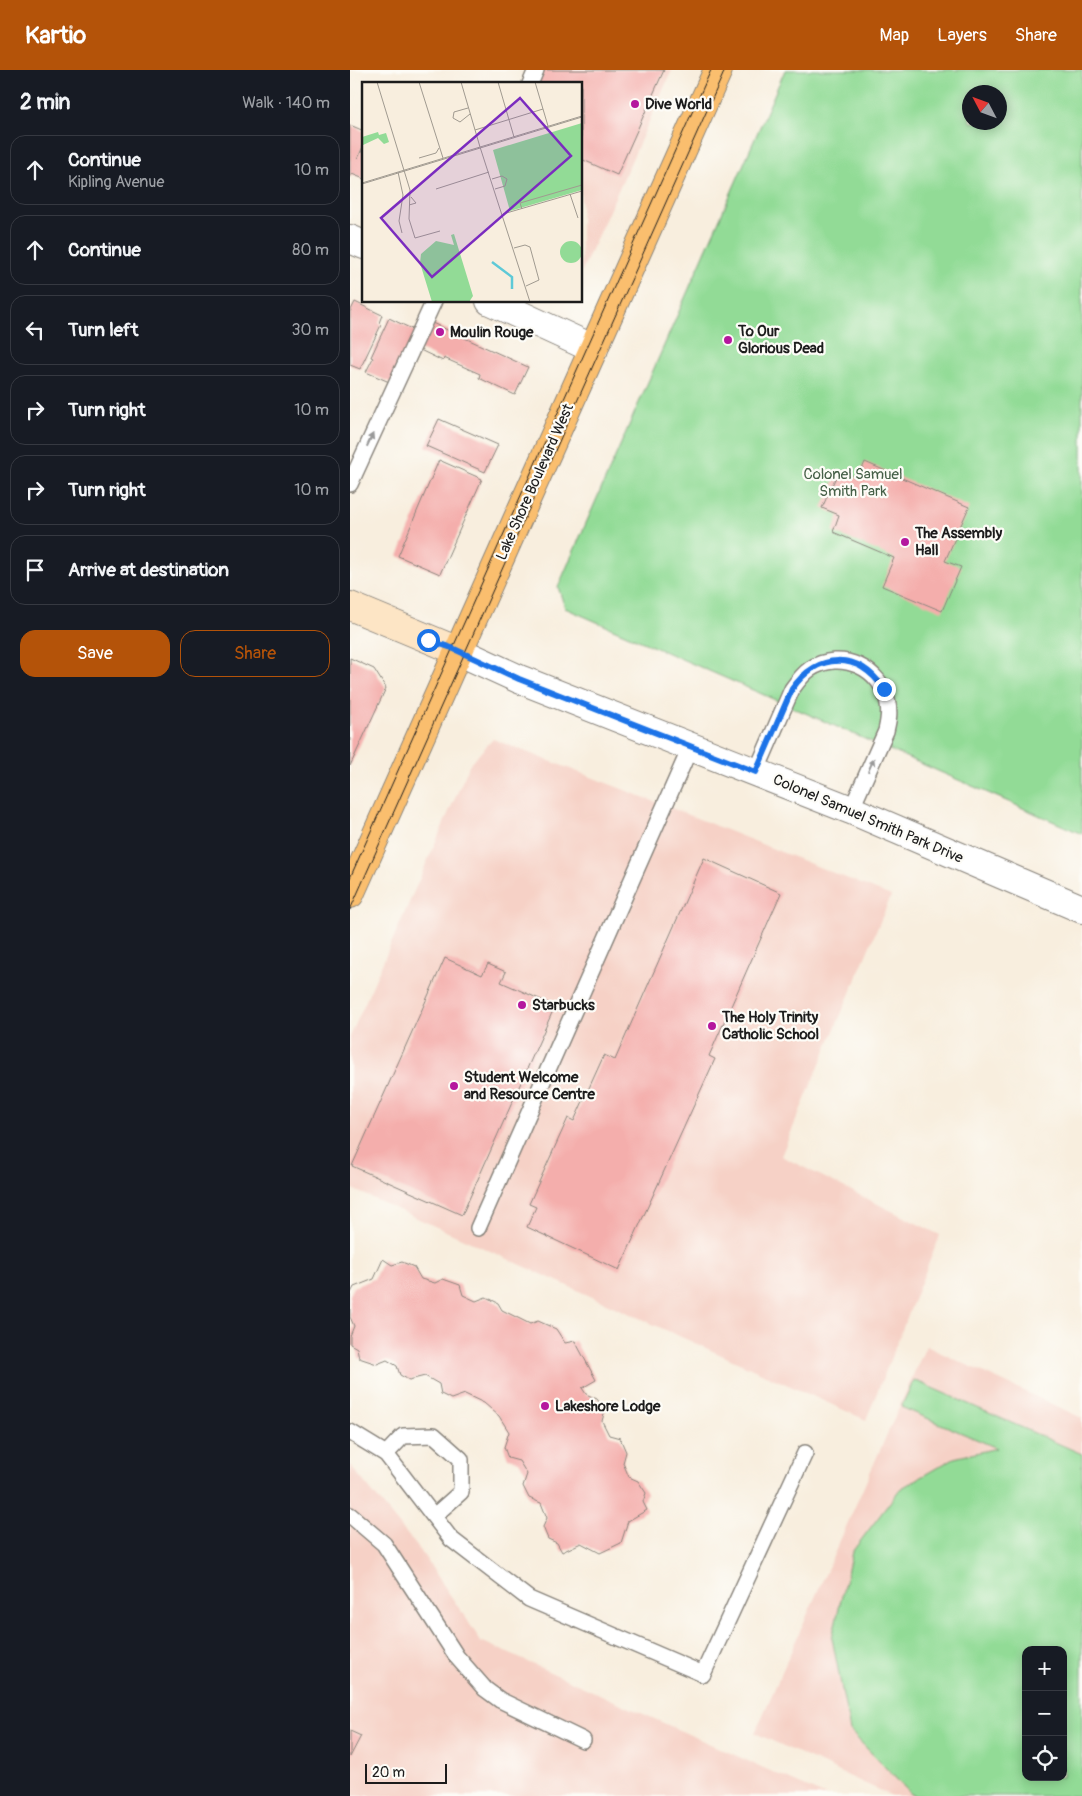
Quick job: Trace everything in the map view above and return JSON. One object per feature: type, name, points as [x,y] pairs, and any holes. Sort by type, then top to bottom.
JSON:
[{"type":"main road","name":"Lake Shore Boulevard West","points":[[350,894],[718,70]]},
{"type":"main road","points":[[350,606],[458,652]]},
{"type":"street","points":[[350,239],[362,244]]},
{"type":"street","points":[[492,302],[594,349]]},
{"type":"street","name":"Colonel Samuel Smith Park Drive","points":[[458,652],[519,679],[1079,901]]},
{"type":"lane","points":[[531,82],[536,70]]},
{"type":"lane","points":[[350,484],[434,302]]},
{"type":"lane","points":[[756,772],[792,689],[800,678],[810,669],[823,663],[851,662],[864,668],[876,677],[884,689],[889,717],[886,731],[851,810]]},
{"type":"lane","points":[[478,1228],[691,746]]},
{"type":"lane","points":[[350,1432],[386,1454],[451,1539],[529,1599],[704,1674],[805,1453]]},
{"type":"lane","points":[[386,1454],[404,1436],[434,1435],[461,1459],[461,1492],[434,1516]]},
{"type":"lane","points":[[350,1515],[384,1544],[458,1657],[485,1689],[500,1700],[583,1740]]},
{"type":"shaded area","points":[[536,70],[672,70],[582,271],[582,82],[575,82]]},
{"type":"shaded area","name":"The Holy Trinity Catholic School","points":[[493,739],[891,896],[781,1156],[940,1235],[866,1420],[350,1188],[350,1037],[470,764]]},
{"type":"shaded area","points":[[926,1346],[1082,1418],[1082,1796],[892,1796],[755,1733]]},
{"type":"shaded area","points":[[350,1465],[420,1550],[481,1641],[826,1796],[350,1796]]},
{"type":"green space","name":"Colonel Samuel Smith Park","points":[[785,70],[1082,70],[1082,834],[565,608],[558,587]]},
{"type":"green space","points":[[914,1380],[1082,1454],[1082,1796],[916,1796],[911,1794],[850,1731],[832,1638],[852,1552],[900,1489],[954,1458],[997,1448],[901,1407]]},
{"type":"building","points":[[543,70],[664,70],[617,175],[582,159],[582,82],[538,82]]},
{"type":"building","points":[[350,125],[362,130],[362,149],[358,158],[362,151],[362,178],[352,174],[350,178]]},
{"type":"building","points":[[355,302],[382,315],[379,323],[381,325],[360,369],[350,365],[350,312]]},
{"type":"building","points":[[389,318],[418,332],[394,384],[366,372]]},
{"type":"building","points":[[430,322],[528,367],[515,395],[479,378],[480,374],[444,358],[443,361],[418,349]]},
{"type":"building","points":[[439,419],[498,445],[485,472],[426,446]]},
{"type":"building","points":[[439,460],[482,479],[440,574],[398,556]]},
{"type":"building","name":"The Assembly Hall","points":[[865,462],[969,507],[945,561],[961,567],[942,611],[882,586],[894,558],[833,532],[839,515],[822,508],[839,470],[858,478]]},
{"type":"building","points":[[350,658],[374,669],[386,688],[350,766]]},
{"type":"building","points":[[704,858],[781,893],[709,1056],[715,1059],[619,1270],[527,1227],[536,1207],[529,1204],[568,1118],[574,1121],[604,1055],[615,1060]]},
{"type":"building","name":"Student Welcome and Resource Centre","points":[[445,958],[482,975],[488,964],[506,972],[501,982],[555,1006],[462,1215],[352,1166]]},
{"type":"building","name":"Lakeshore Lodge","points":[[383,1259],[392,1265],[402,1262],[414,1267],[421,1279],[435,1283],[443,1279],[460,1285],[463,1295],[476,1301],[486,1297],[498,1303],[502,1310],[530,1324],[538,1321],[556,1329],[565,1343],[575,1341],[596,1380],[582,1388],[586,1394],[597,1399],[605,1410],[602,1421],[609,1435],[620,1438],[626,1452],[623,1463],[629,1477],[638,1481],[646,1493],[643,1502],[647,1510],[628,1521],[621,1543],[600,1553],[581,1543],[562,1552],[557,1543],[548,1539],[543,1527],[547,1518],[541,1503],[529,1498],[523,1486],[527,1474],[519,1461],[508,1458],[504,1447],[509,1432],[499,1416],[484,1403],[465,1394],[451,1399],[441,1394],[439,1384],[425,1376],[409,1380],[400,1375],[397,1366],[387,1360],[377,1364],[359,1358],[357,1348],[350,1344],[350,1336],[354,1326],[350,1317],[350,1295],[354,1287],[374,1279]]},
{"type":"building","points":[[350,1731],[361,1736],[350,1757]]},
{"type":"tram line","points":[[350,878],[711,70]]},
{"type":"tram line","points":[[350,910],[725,70]]},
{"type":"place","name":"Dive World","points":[[635,104]]},
{"type":"place","name":"Moulin Rouge","points":[[440,332]]},
{"type":"place","name":"To Our Glorious Dead","points":[[728,340]]},
{"type":"place","name":"The Assembly Hall","points":[[905,542]]},
{"type":"place","name":"Starbucks","points":[[522,1005]]},
{"type":"place","name":"The Holy Trinity Catholic School","points":[[712,1026]]},
{"type":"place","name":"Student Welcome and Resource Centre","points":[[454,1086]]},
{"type":"place","name":"Lakeshore Lodge","points":[[545,1406]]},
{"type":"route","points":[[428,640],[452,648],[519,679],[756,772],[792,689],[810,669],[823,663],[851,662],[864,668],[876,677],[884,689]]}]
